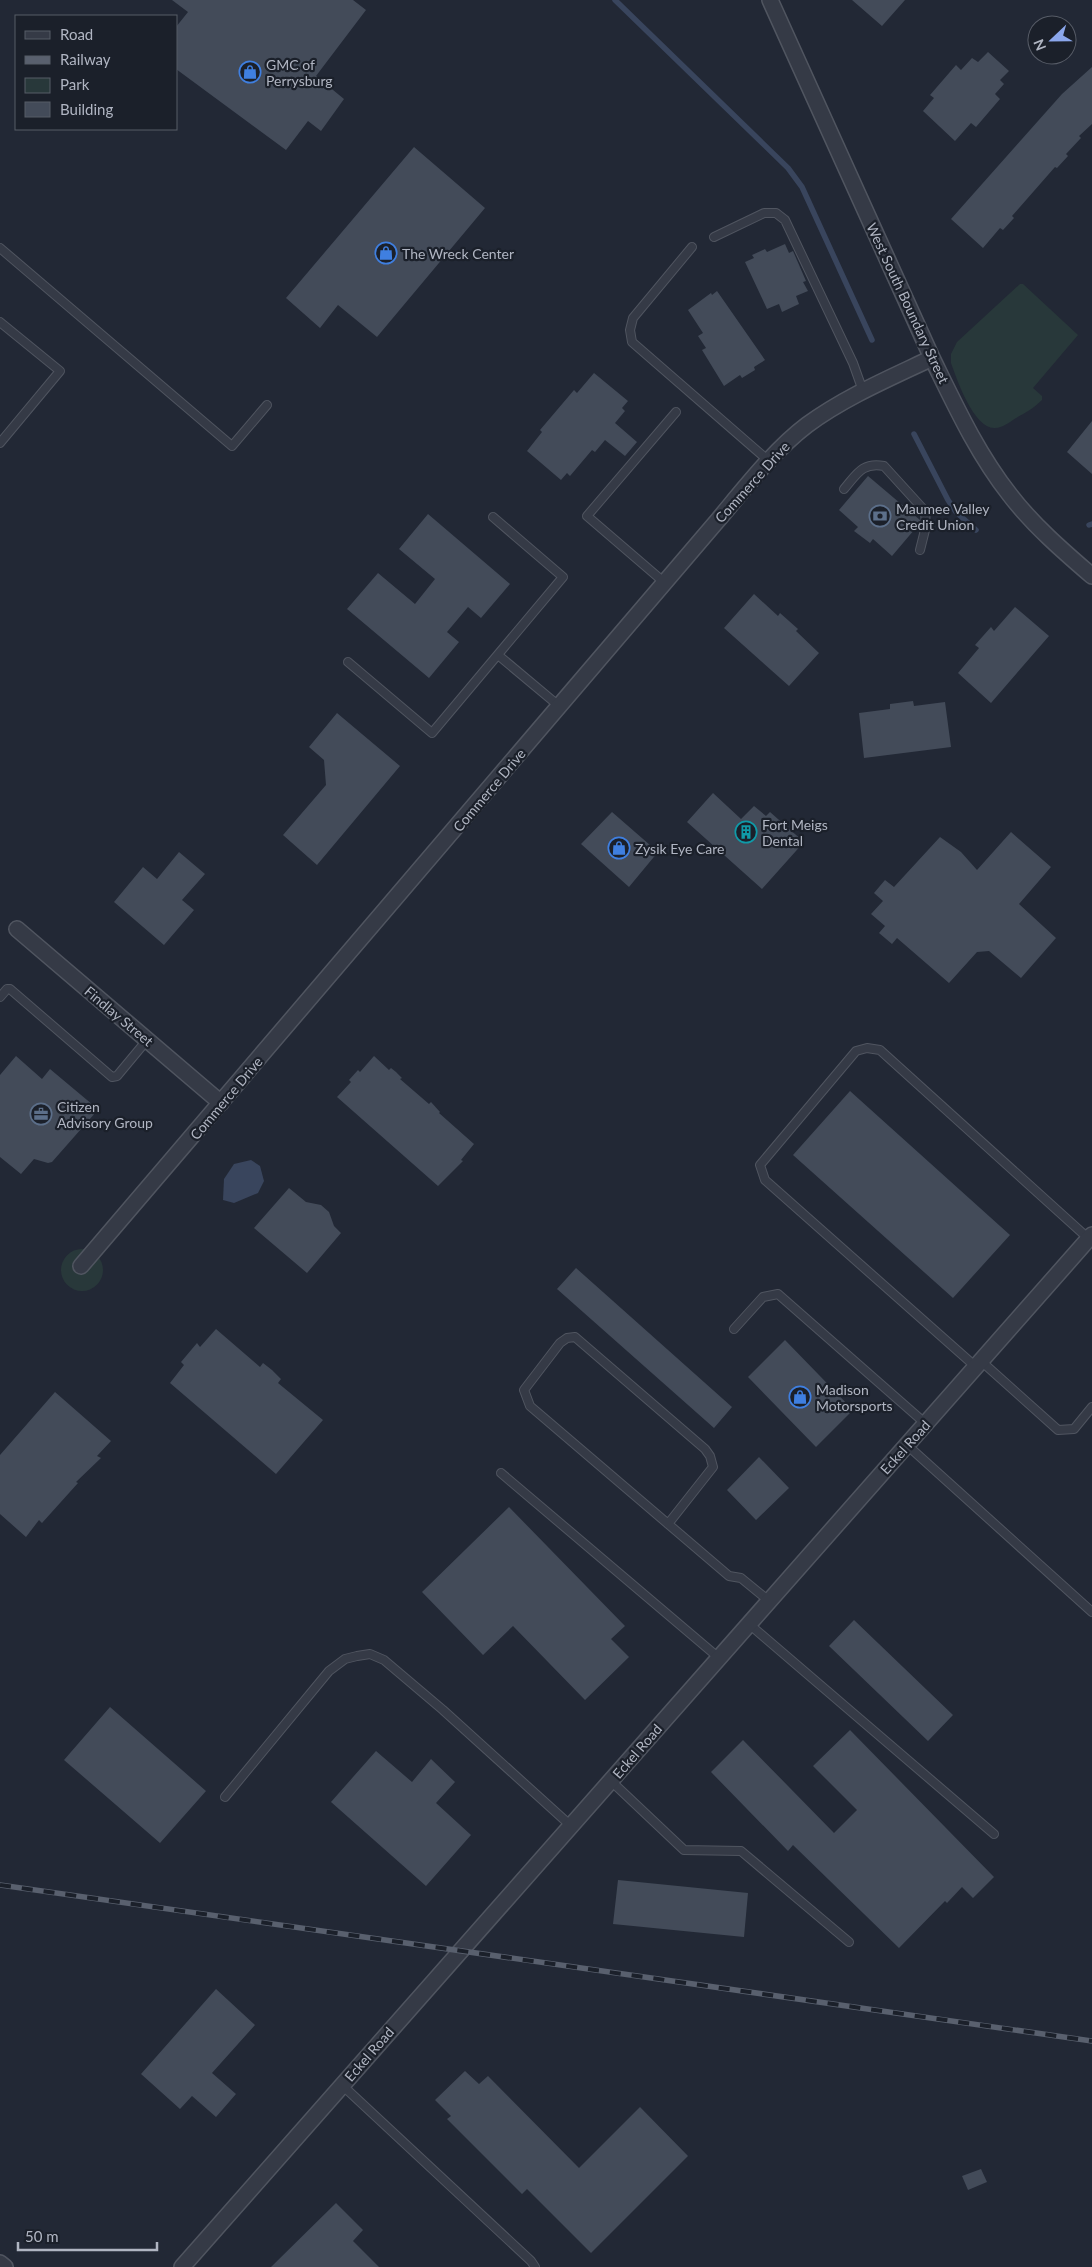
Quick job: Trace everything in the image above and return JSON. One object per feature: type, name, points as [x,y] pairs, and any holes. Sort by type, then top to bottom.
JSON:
[{"type":"street","name":"West South Boundary Street","points":[[770,0],[932,358],[957,410],[984,459],[1010,495],[1057,545],[1092,576]]},
{"type":"street","name":"Commerce Drive","points":[[82,1266],[559,706],[770,462],[806,426],[862,392],[932,358]]},
{"type":"street","name":"Findlay Street","points":[[17,929],[221,1103]]},
{"type":"street","name":"Eckel Road","points":[[182,2267],[1090,1237]]},
{"type":"street","points":[[0,2263],[5,2267]]},
{"type":"lane","points":[[714,237],[764,213],[776,213],[785,220],[853,363],[862,392]]},
{"type":"lane","points":[[692,247],[633,318],[630,330],[632,342],[770,462]]},
{"type":"lane","points":[[0,248],[232,446],[267,405]]},
{"type":"lane","points":[[0,322],[60,371],[0,442]]},
{"type":"lane","points":[[665,583],[587,516],[676,412]]},
{"type":"lane","points":[[844,489],[864,467],[869,465],[884,466],[925,511],[926,526],[920,550]]},
{"type":"lane","points":[[348,662],[432,733],[563,577],[493,517]]},
{"type":"lane","points":[[498,655],[559,706]]},
{"type":"lane","points":[[0,997],[7,989],[10,989],[112,1077],[117,1076],[147,1040]]},
{"type":"lane","points":[[1090,1237],[880,1050],[866,1048],[856,1051],[760,1165],[765,1180],[1058,1430],[1074,1429],[1092,1407]]},
{"type":"lane","points":[[734,1330],[764,1297],[778,1294],[926,1424]]},
{"type":"lane","points":[[668,1524],[712,1467],[710,1456],[704,1448],[575,1336],[567,1338],[560,1344],[524,1390],[530,1406],[668,1524],[729,1576],[741,1578],[769,1601]]},
{"type":"lane","points":[[907,1446],[1092,1612]]},
{"type":"lane","points":[[500,1473],[718,1658]]},
{"type":"lane","points":[[749,1624],[994,1834]]},
{"type":"lane","points":[[225,1798],[329,1671],[345,1660],[370,1654],[384,1660],[443,1710],[570,1825]]},
{"type":"lane","points":[[610,1780],[684,1850],[741,1851],[849,1942]]},
{"type":"lane","points":[[342,2085],[509,2240],[535,2267]]},
{"type":"green space","points":[[1020,284],[1023,284],[1078,335],[1033,388],[1042,396],[1042,400],[1009,423],[995,428],[987,426],[980,421],[967,402],[951,363],[951,354],[957,342]]},
{"type":"green space","points":[[86,1249],[94,1252],[100,1258],[103,1270],[100,1282],[94,1288],[78,1291],[70,1288],[64,1282],[61,1266],[64,1258],[70,1252]]},
{"type":"water","points":[[251,1160],[260,1166],[264,1181],[258,1193],[234,1203],[223,1200],[224,1179],[234,1164]]},
{"type":"building","name":"GMC of Perrysburg","points":[[172,0],[353,0],[366,10],[316,76],[344,99],[321,131],[308,121],[286,150],[178,70],[178,24],[188,12]]},
{"type":"building","points":[[852,0],[905,0],[882,26]]},
{"type":"building","points":[[988,52],[1009,71],[1000,80],[1004,84],[995,94],[1000,99],[976,127],[971,123],[955,141],[923,111],[934,98],[930,95],[956,65],[961,70],[972,58],[978,62]]},
{"type":"building","points":[[1092,67],[1092,124],[1079,136],[1081,138],[1066,154],[1068,156],[1057,168],[1055,167],[1012,216],[1014,218],[1003,230],[1000,228],[983,248],[951,219],[1062,94]]},
{"type":"building","name":"The Wreck Center","points":[[414,147],[485,208],[377,337],[338,305],[320,328],[286,298]]},
{"type":"building","points":[[785,244],[789,253],[793,251],[806,281],[803,282],[808,291],[796,296],[799,304],[782,312],[779,304],[767,309],[745,262],[754,258],[752,255],[765,249],[767,252]]},
{"type":"building","points":[[717,291],[765,360],[754,367],[755,370],[742,378],[740,375],[724,386],[702,350],[706,348],[698,336],[703,333],[688,310],[711,293],[712,295]]},
{"type":"building","points":[[594,373],[628,401],[622,408],[625,411],[615,423],[637,442],[625,456],[605,440],[595,452],[592,450],[570,476],[567,473],[561,480],[527,451],[542,432],[540,430],[574,390],[577,393]]},
{"type":"building","points":[[1092,421],[1092,474],[1067,452]]},
{"type":"building","name":"Maumee Valley Credit Union","points":[[868,476],[920,520],[920,523],[892,556],[873,539],[870,543],[854,531],[858,527],[839,510]]},
{"type":"building","points":[[428,514],[510,584],[481,618],[468,607],[447,632],[459,642],[429,678],[347,609],[378,573],[415,604],[435,579],[399,549]]},
{"type":"building","points":[[754,594],[778,616],[780,613],[798,629],[796,631],[819,653],[789,686],[724,628]]},
{"type":"building","points":[[1015,607],[1049,636],[991,703],[958,673],[979,648],[975,645],[991,627],[994,631]]},
{"type":"building","points":[[913,701],[914,706],[945,702],[951,747],[864,758],[859,713],[890,709],[890,704]]},
{"type":"building","points":[[337,713],[400,766],[317,865],[283,835],[326,785],[324,760],[309,747]]},
{"type":"building","name":"Fort Meigs Dental","points":[[713,793],[741,819],[754,806],[766,816],[770,812],[804,842],[762,889],[687,822]]},
{"type":"building","name":"Zysik Eye Care","points":[[612,812],[658,852],[629,887],[581,844]]},
{"type":"building","points":[[1011,832],[1051,867],[1019,904],[1056,938],[1021,978],[989,951],[977,952],[949,983],[897,938],[892,944],[879,933],[885,926],[871,914],[883,901],[874,893],[885,880],[894,887],[940,837],[961,852],[977,870]]},
{"type":"building","points":[[179,852],[205,874],[182,900],[194,910],[164,945],[114,902],[143,867],[157,879]]},
{"type":"building","points":[[16,1056],[42,1079],[50,1069],[93,1105],[96,1112],[52,1162],[48,1163],[34,1159],[21,1174],[0,1157],[0,1075]]},
{"type":"building","points":[[374,1056],[389,1070],[391,1068],[396,1072],[402,1078],[400,1079],[429,1104],[431,1102],[439,1113],[474,1144],[461,1160],[463,1161],[438,1186],[337,1097],[351,1082],[349,1080],[358,1070],[360,1072]]},
{"type":"building","points":[[850,1091],[1010,1235],[953,1298],[793,1155]]},
{"type":"building","points":[[289,1188],[306,1202],[321,1205],[329,1212],[334,1226],[341,1233],[307,1273],[254,1228]]},
{"type":"building","points":[[576,1268],[732,1407],[714,1428],[557,1289]]},
{"type":"building","points":[[216,1329],[260,1367],[263,1363],[272,1370],[281,1379],[278,1383],[323,1420],[276,1474],[170,1383],[184,1365],[181,1362],[197,1343],[200,1347]]},
{"type":"building","points":[[785,1340],[853,1410],[816,1447],[748,1377]]},
{"type":"building","points":[[55,1392],[111,1441],[97,1456],[101,1458],[76,1482],[78,1483],[42,1523],[39,1520],[26,1537],[0,1514],[0,1455]]},
{"type":"building","points":[[759,1457],[789,1488],[756,1520],[727,1490]]},
{"type":"building","points":[[509,1507],[625,1626],[611,1639],[629,1657],[585,1700],[513,1626],[483,1655],[422,1592]]},
{"type":"building","points":[[854,1620],[953,1715],[928,1741],[829,1646]]},
{"type":"building","points":[[110,1707],[206,1791],[160,1843],[64,1760]]},
{"type":"building","points":[[850,1730],[994,1877],[973,1898],[962,1887],[947,1903],[945,1901],[899,1948],[793,1845],[788,1851],[711,1772],[743,1740],[834,1833],[857,1810],[813,1766]]},
{"type":"building","points":[[376,1751],[412,1782],[431,1759],[455,1782],[436,1803],[471,1835],[426,1886],[331,1802]]},
{"type":"building","points":[[618,1880],[748,1893],[744,1937],[613,1924]]},
{"type":"building","points":[[216,1989],[255,2025],[212,2073],[236,2094],[216,2117],[192,2096],[180,2109],[141,2074]]},
{"type":"building","points":[[465,2071],[479,2084],[488,2076],[579,2168],[640,2107],[688,2156],[591,2253],[527,2189],[522,2194],[447,2119],[451,2116],[435,2100]]},
{"type":"building","points":[[981,2169],[987,2182],[968,2190],[962,2176]]},
{"type":"building","points":[[336,2203],[363,2230],[353,2241],[379,2267],[271,2267]]},
{"type":"waterway","points":[[615,0],[788,168],[802,187],[872,340]]},
{"type":"waterway","points":[[914,434],[948,500],[956,512],[976,530]]},
{"type":"railway","points":[[0,1885],[1092,2041]]},
{"type":"place","name":"GMC of Perrysburg","points":[[250,72]]},
{"type":"place","name":"The Wreck Center","points":[[386,253]]},
{"type":"place","name":"Maumee Valley Credit Union","points":[[880,516]]},
{"type":"place","name":"Fort Meigs Dental","points":[[746,832]]},
{"type":"place","name":"Zysik Eye Care","points":[[619,848]]},
{"type":"place","name":"Citizen Advisory Group","points":[[41,1114]]},
{"type":"place","name":"Madison Motorsports","points":[[800,1397]]}]
